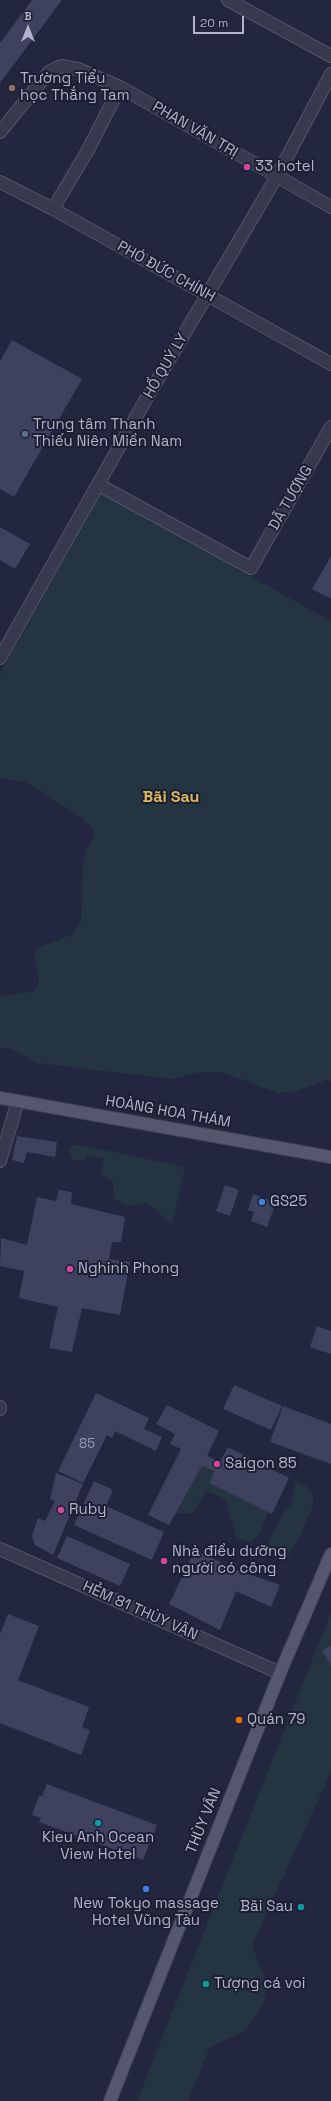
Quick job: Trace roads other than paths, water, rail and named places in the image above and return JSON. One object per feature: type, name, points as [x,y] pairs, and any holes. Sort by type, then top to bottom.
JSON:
[{"type":"main road","name":"HOÀNG HOA THÁM","points":[[0,1098],[331,1157]]},
{"type":"main road","name":"THÙY VÂN","points":[[110,2101],[280,1673],[331,1554]]},
{"type":"street","points":[[228,0],[331,56]]},
{"type":"street","name":"PHAN VĂN TRỊ","points":[[0,132],[49,72],[61,66],[78,69],[120,87],[331,207]]},
{"type":"street","name":"HỒ QUÝ LY","points":[[0,658],[149,394],[277,176],[331,74]]},
{"type":"street","points":[[53,209],[88,150],[120,87]]},
{"type":"street","name":"PHÓ ĐỨC CHÍNH","points":[[0,182],[53,209],[331,364]]},
{"type":"street","name":"DÃ TƯỢNG","points":[[99,485],[251,568],[331,427]]},
{"type":"street","points":[[0,1161],[18,1101]]},
{"type":"street","name":"HẺM 81 THÙY VÂN","points":[[0,1549],[280,1673]]},
{"type":"place","name":"Trường Tiểu học Thắng Tam","points":[[12,88]]},
{"type":"place","name":"33 hotel","points":[[247,167]]},
{"type":"place","name":"Trung tâm Thanh Thiếu Niên Miền Nam","points":[[25,434]]},
{"type":"place","name":"GS25","points":[[262,1202]]},
{"type":"place","name":"Nghinh Phong","points":[[70,1269]]},
{"type":"place","name":"Saigon 85","points":[[217,1464]]},
{"type":"place","name":"Ruby","points":[[61,1510]]},
{"type":"place","name":"Nhà điều dưỡng người có công","points":[[164,1561]]},
{"type":"place","name":"Quán 79","points":[[239,1720]]},
{"type":"place","name":"Kieu Anh Ocean View Hotel","points":[[98,1823]]},
{"type":"place","name":"New Tokyo massage Hotel Vũng Tàu","points":[[146,1889]]},
{"type":"place","name":"Bãi Sau","points":[[301,1907]]},
{"type":"place","name":"Tượng cá voi","points":[[206,1984]]},
{"type":"district","name":"Bãi Sau","points":[[171,798]]}]
